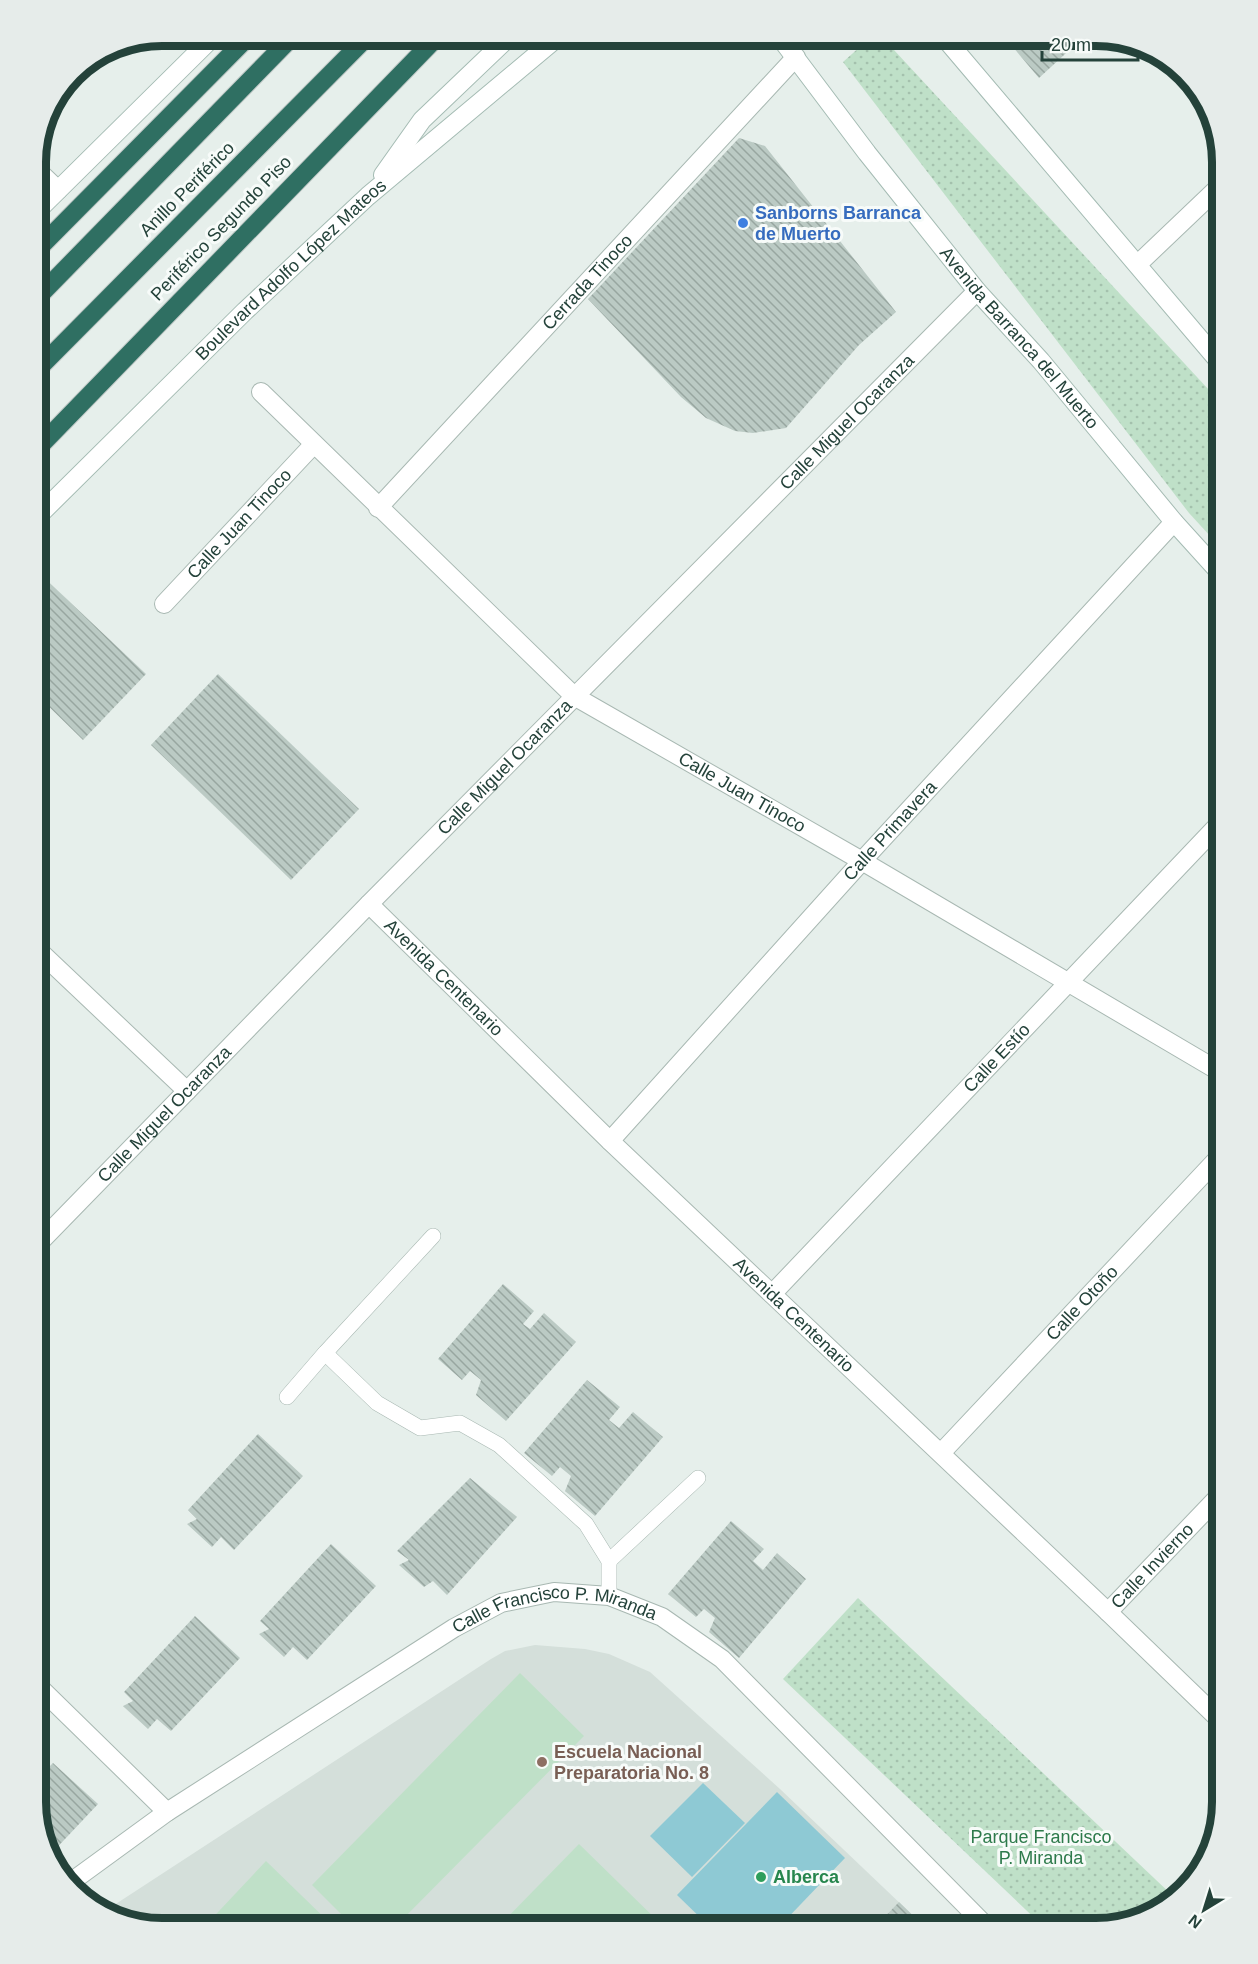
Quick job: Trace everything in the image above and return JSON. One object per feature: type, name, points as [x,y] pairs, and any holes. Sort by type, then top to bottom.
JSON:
[{"type":"highway","points":[[47,240],[238,47]]},
{"type":"highway","name":"Anillo Periférico","points":[[47,288],[282,47]]},
{"type":"highway","name":"Anillo Periférico","points":[[47,360],[357,47]]},
{"type":"highway","name":"Periférico Segundo Piso","points":[[47,439],[427,47]]},
{"type":"street","points":[[47,201],[203,47]]},
{"type":"street","points":[[368,196],[422,120],[498,47]]},
{"type":"street","name":"Boulevard Adolfo López Mateos","points":[[47,507],[245,311],[368,196],[546,47]]},
{"type":"street","name":"Avenida Barranca del Muerto","points":[[788,47],[867,153],[977,291],[1041,361],[1174,522],[1212,564]]},
{"type":"street","points":[[952,47],[1212,352]]},
{"type":"street","name":"Cerrada Tinoco","points":[[378,508],[796,57]]},
{"type":"street","points":[[47,179],[58,190]]},
{"type":"street","points":[[1138,264],[1212,194]]},
{"type":"street","name":"Calle Miguel Ocaranza","points":[[46,1235],[369,904],[977,291]]},
{"type":"street","name":"Calle Juan Tinoco","points":[[261,392],[574,696],[862,861],[1212,1067]]},
{"type":"street","name":"Calle Juan Tinoco","points":[[164,604],[314,444]]},
{"type":"street","name":"Calle Primavera","points":[[610,1141],[862,861],[1174,522]]},
{"type":"street","name":"Calle Estío","points":[[772,1294],[1212,831]]},
{"type":"street","name":"Avenida Centenario","points":[[369,904],[610,1141],[1212,1708]]},
{"type":"street","points":[[47,958],[187,1091]]},
{"type":"street","name":"Calle Otoño","points":[[941,1453],[1212,1165]]},
{"type":"street","name":"Calle Invierno","points":[[1108,1612],[1212,1503]]},
{"type":"street","name":"Calle Francisco P. Miranda","points":[[76,1879],[167,1812],[454,1628],[501,1603],[554,1592],[609,1596],[662,1617],[722,1659],[978,1918]]},
{"type":"street","points":[[46,1694],[167,1812]]},
{"type":"lane","points":[[287,1397],[433,1236]]},
{"type":"lane","points":[[325,1353],[377,1403],[420,1428],[460,1423],[499,1445],[586,1524],[609,1561],[609,1596]]},
{"type":"lane","points":[[609,1561],[698,1478]]},
{"type":"shaded area","name":"Escuela Nacional Preparatoria No. 8","points":[[535,1645],[585,1649],[609,1654],[650,1672],[780,1789],[915,1918],[155,1917],[140,1915],[113,1906],[505,1651]]},
{"type":"green space","points":[[860,47],[891,47],[1212,393],[1212,538],[1189,513],[843,62]]},
{"type":"green space","name":"Parque Francisco P. Miranda","points":[[858,1598],[1168,1892],[1140,1909],[1110,1917],[1034,1918],[783,1679]]},
{"type":"green space","points":[[520,1673],[584,1736],[405,1917],[344,1917],[312,1885]]},
{"type":"green space","points":[[579,1844],[654,1918],[507,1917]]},
{"type":"green space","points":[[266,1861],[324,1917],[213,1917]]},
{"type":"water","points":[[703,1783],[745,1823],[692,1877],[650,1836]]},
{"type":"water","name":"Alberca","points":[[777,1792],[845,1858],[788,1918],[700,1918],[677,1895]]},
{"type":"building","points":[[1013,47],[1073,47],[1039,78]]},
{"type":"building","name":"Sanborns Barranca de Muerto","points":[[739,138],[765,146],[896,312],[859,345],[786,428],[753,433],[735,431],[706,418],[681,397],[588,299]]},
{"type":"building","points":[[47,580],[146,674],[83,740],[47,704]]},
{"type":"building","points":[[218,674],[359,809],[291,880],[151,745]]},
{"type":"building","points":[[503,1284],[534,1311],[523,1324],[530,1329],[544,1313],[576,1342],[506,1421],[476,1395],[481,1380],[470,1371],[462,1380],[438,1359]]},
{"type":"building","points":[[587,1380],[620,1407],[609,1420],[619,1428],[633,1412],[663,1437],[595,1516],[565,1491],[571,1476],[560,1467],[552,1476],[524,1453]]},
{"type":"building","points":[[258,1434],[303,1476],[234,1550],[221,1537],[212,1547],[187,1524],[197,1519],[188,1510]]},
{"type":"building","points":[[470,1478],[517,1517],[447,1595],[433,1581],[424,1587],[399,1565],[409,1560],[397,1551]]},
{"type":"building","points":[[731,1521],[764,1549],[753,1561],[763,1570],[777,1553],[806,1579],[739,1658],[709,1632],[715,1618],[704,1609],[696,1617],[668,1594]]},
{"type":"building","points":[[331,1544],[376,1586],[307,1660],[293,1647],[284,1657],[259,1634],[269,1629],[260,1621]]},
{"type":"building","points":[[195,1616],[240,1658],[171,1731],[157,1719],[148,1729],[123,1706],[133,1701],[124,1692]]},
{"type":"building","points":[[53,1763],[98,1804],[56,1848],[47,1816],[46,1770]]},
{"type":"building","points":[[899,1902],[915,1918],[884,1918]]},
{"type":"place","name":"Sanborns Barranca de Muerto","points":[[743,223]]},
{"type":"place","name":"Escuela Nacional Preparatoria No. 8","points":[[542,1762]]},
{"type":"place","name":"Alberca","points":[[761,1877]]}]
